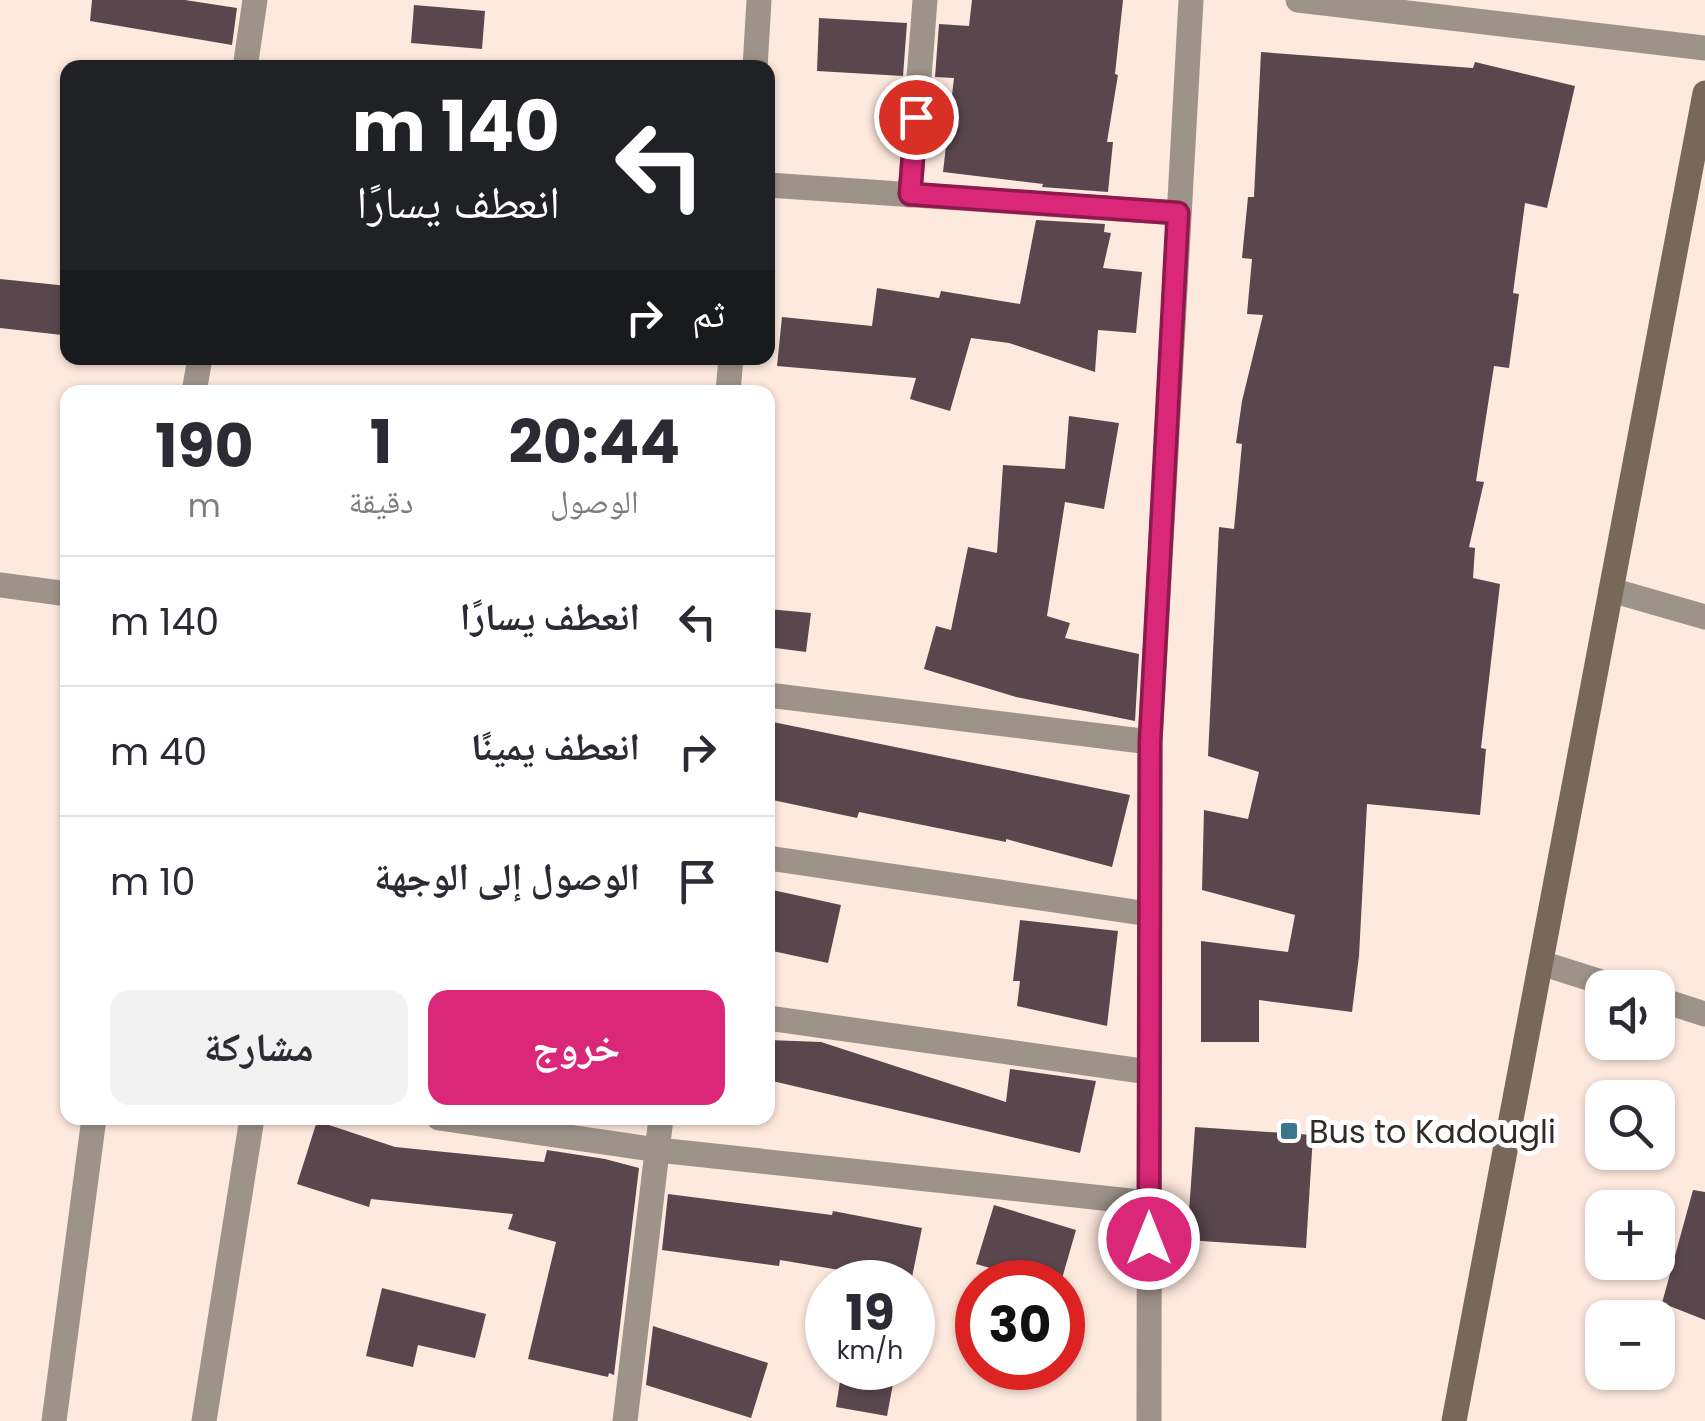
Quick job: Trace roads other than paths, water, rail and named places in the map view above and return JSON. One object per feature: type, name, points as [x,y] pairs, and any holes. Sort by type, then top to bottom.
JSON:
[{"type":"main road","points":[[1454,1421],[1611,590],[1696,194],[1705,94]]},
{"type":"street","points":[[246,60],[255,0]]},
{"type":"street","points":[[755,60],[759,0]]},
{"type":"street","points":[[910,194],[925,0]]},
{"type":"street","points":[[1149,1421],[1150,742],[1191,0]]},
{"type":"street","points":[[1298,0],[1705,48]]},
{"type":"street","points":[[775,185],[1178,213]]},
{"type":"street","points":[[0,585],[60,593]]},
{"type":"street","points":[[1611,590],[1705,616]]},
{"type":"street","points":[[775,696],[1150,742]]},
{"type":"street","points":[[775,859],[1149,914]]},
{"type":"street","points":[[1541,963],[1585,977]]},
{"type":"street","points":[[1675,1004],[1705,1014]]},
{"type":"street","points":[[775,1019],[1149,1072]]},
{"type":"street","points":[[54,1421],[93,1125]]},
{"type":"street","points":[[204,1421],[251,1125]]},
{"type":"street","points":[[487,1125],[658,1150],[1149,1203]]},
{"type":"street","points":[[625,1421],[660,1125]]},
{"type":"place","name":"Bus to Kadougli","points":[[1289,1131]]}]
